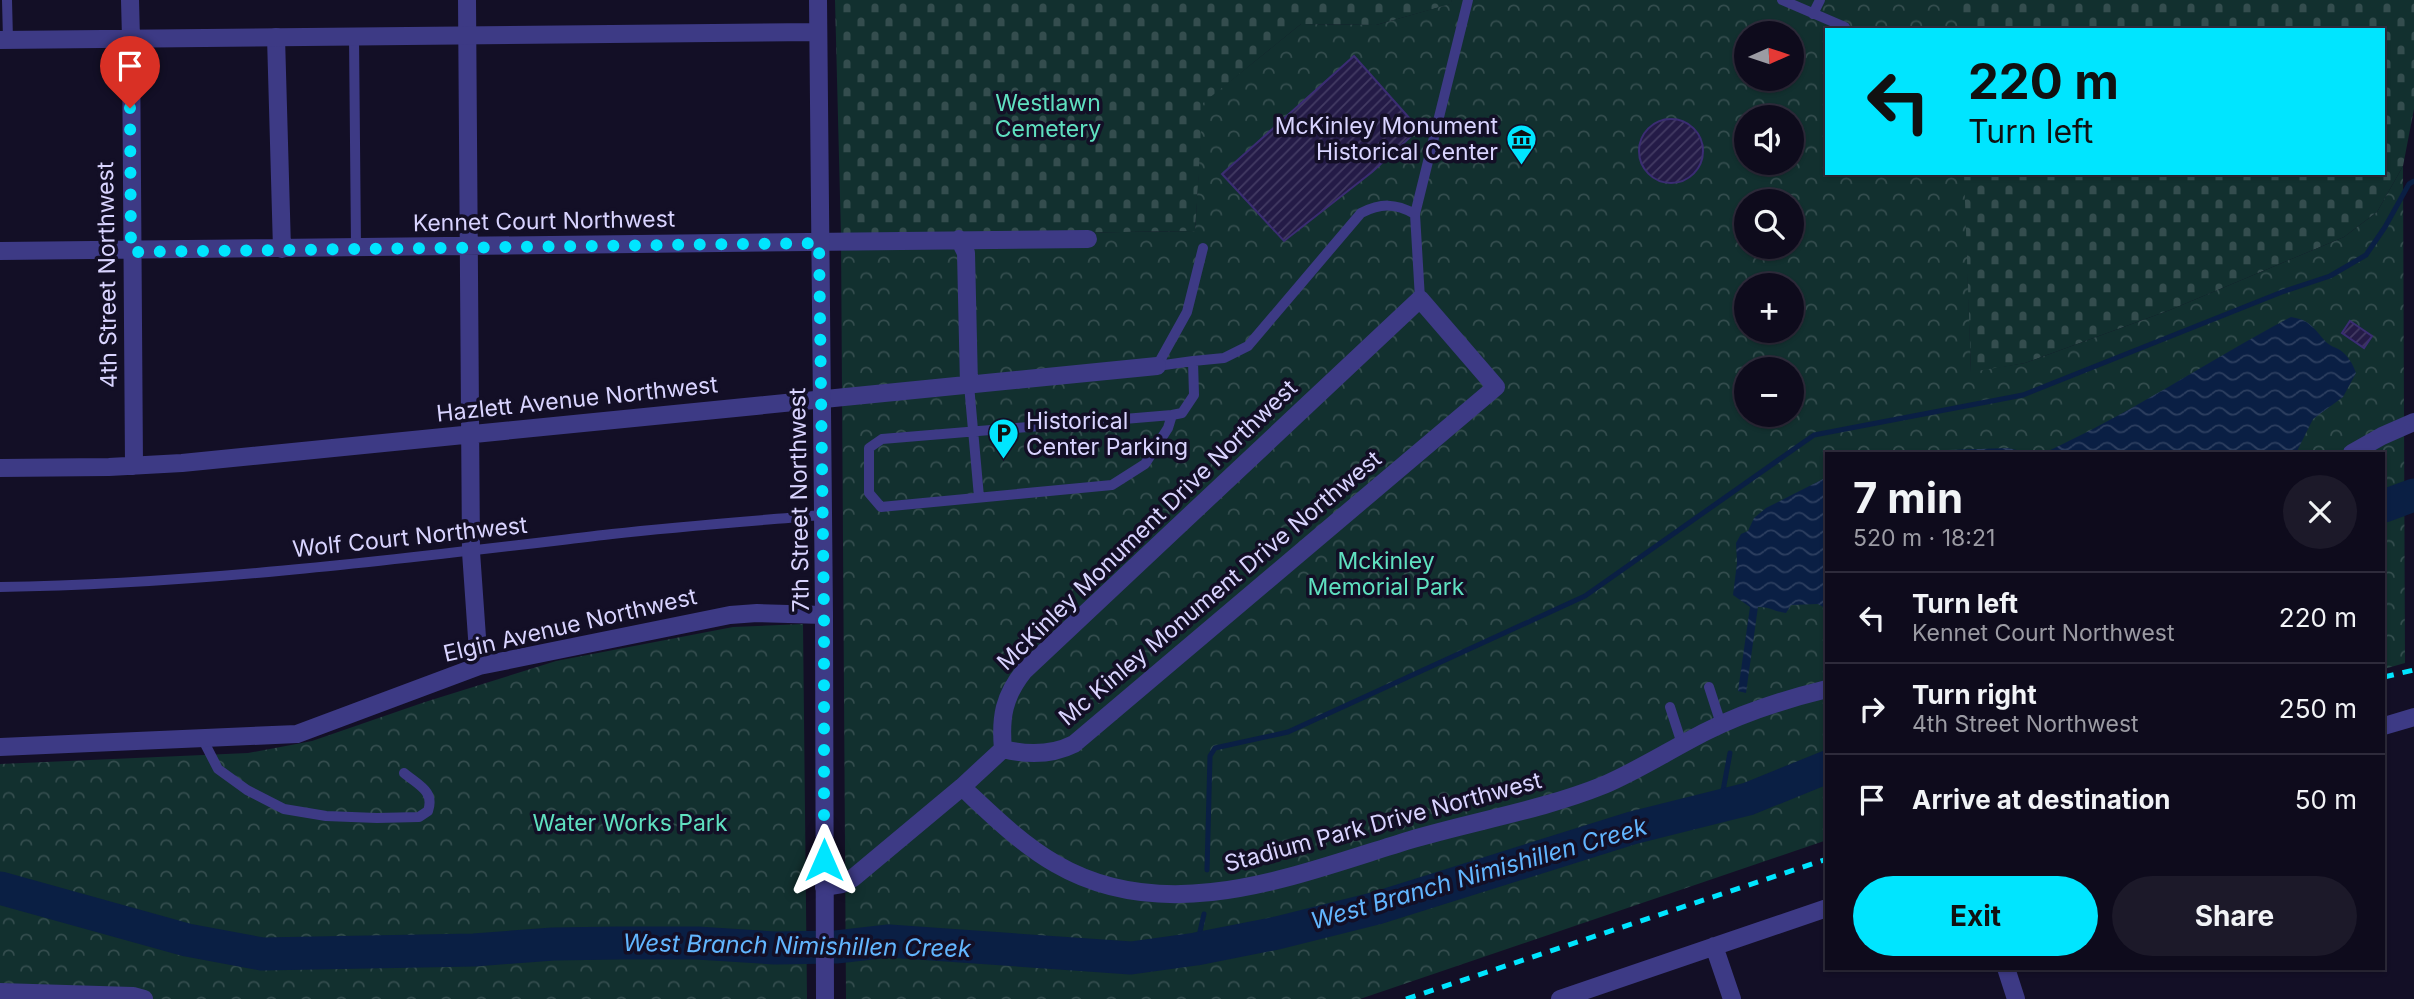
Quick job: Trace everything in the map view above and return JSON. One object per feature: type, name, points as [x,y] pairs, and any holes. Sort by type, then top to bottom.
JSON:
[{"type":"street","name":"4th Street Northwest","points":[[130,0],[134,466]]},
{"type":"street","points":[[467,0],[471,552],[478,666]]},
{"type":"street","name":"7th Street Northwest","points":[[817,0],[825,997]]},
{"type":"street","points":[[4,39],[818,32]]},
{"type":"street","points":[[276,37],[282,249]]},
{"type":"street","points":[[959,239],[966,253],[970,385]]},
{"type":"street","name":"Kennet Court Northwest","points":[[0,251],[131,252],[1088,239]]},
{"type":"street","name":"McKinley Monument Drive Northwest","points":[[1003,749],[1003,717],[1007,695],[1024,671],[1420,299]]},
{"type":"street","name":"Mc Kinley Monument Drive Northwest","points":[[1003,749],[1045,753],[1065,749],[1074,744],[1496,387],[1420,299]]},
{"type":"street","name":"Hazlett Avenue Northwest","points":[[0,468],[182,463],[1157,366]]},
{"type":"street","points":[[2354,452],[2414,422]]},
{"type":"street","name":"Elgin Avenue Northwest","points":[[0,747],[298,734],[478,666],[730,615],[824,615]]},
{"type":"street","name":"Stadium Park Drive Northwest","points":[[962,787],[1032,850],[1078,875],[1134,891],[1167,895],[1196,894],[1278,880],[1447,830],[1572,797],[1607,784],[1721,724],[1763,707],[1825,690]]},
{"type":"street","points":[[2385,726],[2414,717]]},
{"type":"street","points":[[824,895],[853,878],[1003,749]]},
{"type":"street","points":[[1560,999],[1825,909]]},
{"type":"street","points":[[1714,946],[1732,999]]},
{"type":"street","points":[[2007,970],[2016,999]]},
{"type":"street","points":[[0,992],[133,996],[144,999]]},
{"type":"lane","points":[[4,39],[7,0]]},
{"type":"lane","points":[[1420,299],[1415,214],[1468,0]]},
{"type":"lane","points":[[1782,0],[1845,27]]},
{"type":"lane","points":[[1813,13],[1820,0]]},
{"type":"lane","points":[[354,36],[356,248]]},
{"type":"lane","points":[[1157,366],[1224,358],[1248,346],[1361,213],[1375,206],[1390,205],[1415,214]]},
{"type":"lane","points":[[1157,366],[1187,312],[1203,248]]},
{"type":"lane","points":[[1172,415],[1168,428],[1146,464],[1112,485],[881,507],[869,493],[869,448],[882,439],[1182,413],[1194,396],[1193,361]]},
{"type":"lane","points":[[970,385],[979,497]]},
{"type":"lane","name":"Wolf Court Northwest","points":[[0,587],[184,580],[471,552],[615,534],[823,515]]},
{"type":"lane","points":[[1709,687],[1721,724]]},
{"type":"lane","points":[[1670,707],[1682,744]]},
{"type":"lane","points":[[202,738],[218,769],[247,790],[284,809],[326,816],[419,817],[428,811],[432,801],[429,794],[404,773]]},
{"type":"green space","name":"Westlawn Cemetery","points":[[835,0],[1452,0],[1451,4],[1376,25],[1301,24],[1204,103],[1195,231],[841,236]]},
{"type":"green space","name":"Mckinley Memorial Park","points":[[1452,0],[1959,0],[1960,28],[1825,28],[1825,175],[1964,175],[1971,372],[2025,363],[2170,310],[2344,237],[2377,212],[2403,166],[2405,663],[2385,669],[2385,452],[1825,452],[1825,841],[1360,999],[846,999],[841,236],[1195,231],[1203,103],[1301,24],[1376,25],[1450,4]]},
{"type":"green space","points":[[1958,0],[2414,0],[2414,109],[2403,166],[2377,212],[2344,237],[2170,310],[2025,363],[1971,373],[1963,175],[2385,175],[2385,28],[1959,28]]},
{"type":"green space","name":"Water Works Park","points":[[803,624],[807,999],[0,999],[0,764],[248,753],[312,741],[556,661],[733,627]]},
{"type":"water","points":[[2291,317],[2298,318],[2343,352],[2356,373],[2343,397],[2313,419],[2296,452],[2046,452],[2138,404]]},
{"type":"water","points":[[2008,448],[2026,452],[1912,452]]},
{"type":"water","points":[[1825,478],[1825,608],[1818,604],[1791,605],[1786,613],[1758,607],[1746,693],[1738,691],[1750,607],[1733,595],[1737,563],[1736,543],[1741,534],[1748,531],[1754,518],[1766,508]]},
{"type":"building","points":[[1354,56],[1419,129],[1372,172],[1284,241],[1222,174]]},
{"type":"building","points":[[1671,119],[1689,125],[1697,133],[1703,151],[1697,169],[1689,177],[1671,183],[1653,177],[1645,169],[1639,151],[1645,133],[1653,125]]},
{"type":"building","points":[[2350,321],[2372,336],[2364,348],[2342,333]]},
{"type":"waterway","points":[[1207,870],[1210,756],[1215,748],[1288,732],[1585,596],[1814,435],[2023,395],[2282,292],[2330,276],[2366,255],[2409,184],[2414,181]]},
{"type":"waterway","name":"West Branch Nimishillen Creek","points":[[2385,506],[2414,495]]},
{"type":"waterway","points":[[1720,807],[1730,753]]},
{"type":"waterway","name":"West Branch Nimishillen Creek","points":[[0,888],[187,940],[262,954],[474,950],[553,944],[619,943],[697,943],[775,948],[836,947],[889,941],[1131,958],[1277,933],[1377,908],[1632,828],[1748,799],[1825,768]]},
{"type":"waterway","points":[[1196,949],[1204,914]]},
{"type":"railway","points":[[2385,677],[2414,670]]},
{"type":"railway","points":[[1406,999],[1825,860]]},
{"type":"place","name":"McKinley Monument Historical Center","points":[[1521,166]]},
{"type":"place","name":"Historical Center Parking","points":[[1003,461]]},
{"type":"route","points":[[130,108],[131,252],[819,243],[824,860]]}]
